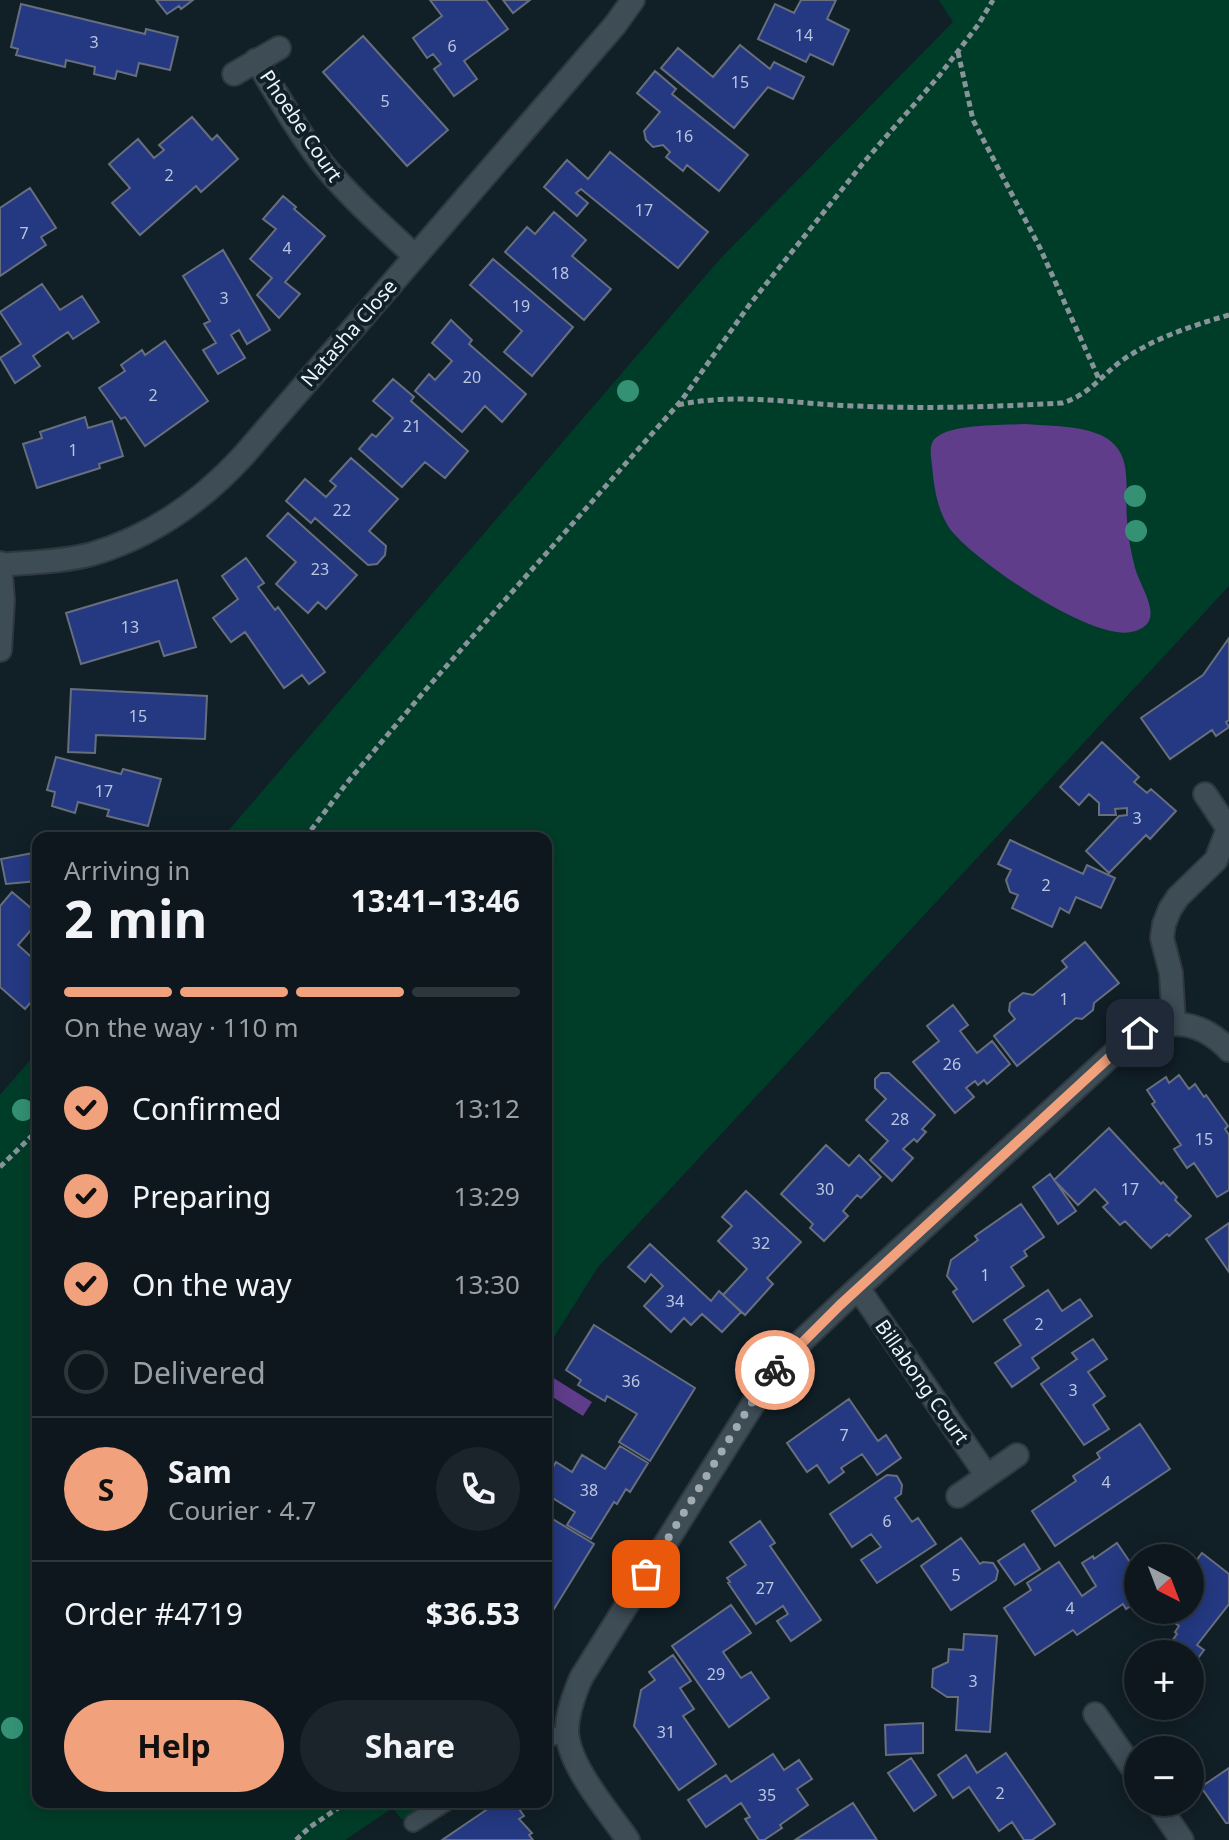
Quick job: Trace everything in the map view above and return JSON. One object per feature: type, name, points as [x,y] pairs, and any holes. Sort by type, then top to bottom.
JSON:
[{"type":"street","name":"Natasha Close","points":[[0,564],[90,554],[142,535],[208,492],[244,455],[615,25],[633,0]]},
{"type":"street","points":[[234,74],[279,48]]},
{"type":"street","name":"Phoebe Court","points":[[256,60],[326,168],[369,214],[415,256]]},
{"type":"street","points":[[0,564],[3,600],[0,650]]},
{"type":"street","points":[[1174,1024],[1171,973],[1162,938],[1164,924],[1178,897],[1216,860],[1228,829],[1205,794]]},
{"type":"street","points":[[628,1840],[557,1736],[581,1678],[759,1391],[794,1348],[1125,1043],[1155,1026],[1174,1024],[1203,1029],[1218,1038],[1229,1050]]},
{"type":"street","name":"Billabong Court","points":[[858,1288],[987,1476]]},
{"type":"street","points":[[958,1496],[1017,1455]]},
{"type":"street","points":[[1095,1714],[1124,1756]]},
{"type":"street","points":[[1166,1816],[1182,1840]]},
{"type":"lane","points":[[413,1823],[437,1808]]},
{"type":"path","points":[[310,832],[403,715],[677,405],[750,304],[958,51],[993,0]]},
{"type":"path","points":[[958,51],[973,120],[1040,248],[1100,380]]},
{"type":"path","points":[[677,405],[703,399],[732,398],[902,409],[1062,403],[1079,398],[1123,360],[1159,338],[1229,315]]},
{"type":"path","points":[[0,1167],[32,1136]]},
{"type":"path","points":[[296,1840],[338,1808]]},
{"type":"green space","points":[[939,0],[1229,0],[1229,586],[598,1267],[552,1340],[552,832],[227,832],[720,259],[953,22]]},
{"type":"green space","points":[[32,1058],[32,1808],[393,1808],[345,1840],[0,1840],[0,1095]]},
{"type":"green space","points":[[393,1808],[420,1808],[402,1820]]},
{"type":"shaded area","points":[[1026,424],[1090,431],[1108,439],[1119,451],[1124,461],[1131,550],[1150,605],[1151,614],[1142,628],[1131,632],[1113,631],[1062,612],[982,559],[963,543],[946,522],[934,482],[931,450],[934,440],[944,433],[966,427]]},
{"type":"shaded area","points":[[552,1377],[592,1402],[583,1416],[552,1397]]},
{"type":"building","points":[[156,0],[193,0],[167,14]]},
{"type":"building","points":[[430,0],[486,0],[508,29],[464,61],[477,79],[454,96],[434,69],[441,64],[433,54],[427,58],[413,38],[442,16]]},
{"type":"building","points":[[503,0],[530,0],[513,13]]},
{"type":"building","points":[[801,0],[836,0],[827,19],[849,30],[833,65],[810,54],[806,62],[758,39],[775,4],[794,13]]},
{"type":"building","points":[[21,4],[145,34],[146,29],[178,37],[170,70],[139,63],[136,76],[117,71],[115,79],[94,74],[95,67],[66,60],[65,67],[16,55],[18,49],[11,47]]},
{"type":"building","points":[[363,36],[448,130],[407,166],[323,72]]},
{"type":"building","points":[[740,45],[770,69],[774,62],[804,77],[793,99],[768,87],[734,128],[661,68],[678,48],[713,77]]},
{"type":"building","points":[[655,71],[676,89],[672,94],[748,155],[719,191],[687,165],[683,171],[666,157],[670,152],[663,145],[653,147],[646,140],[644,131],[660,112],[637,93]]},
{"type":"building","points":[[192,117],[212,140],[217,135],[238,159],[201,192],[196,186],[140,235],[112,203],[130,188],[109,164],[138,139],[154,158],[164,150],[159,145]]},
{"type":"building","points":[[610,152],[708,232],[678,268],[581,189],[576,193],[588,203],[577,216],[544,187],[567,160],[588,179]]},
{"type":"building","points":[[30,188],[56,228],[41,237],[46,245],[0,276],[0,208]]},
{"type":"building","points":[[283,196],[325,236],[285,282],[300,294],[279,318],[257,295],[272,278],[250,259],[276,229],[263,219]]},
{"type":"building","points":[[554,212],[586,240],[572,256],[611,289],[584,320],[505,252],[527,227],[535,234]]},
{"type":"building","points":[[223,250],[270,330],[247,344],[239,330],[231,335],[245,358],[218,374],[203,350],[216,343],[204,324],[210,321],[183,276]]},
{"type":"building","points":[[493,259],[573,327],[532,376],[504,352],[522,331],[470,285]]},
{"type":"building","points":[[42,284],[60,310],[82,296],[99,322],[73,339],[68,332],[33,356],[40,366],[15,383],[0,358],[21,344],[0,312]]},
{"type":"building","points":[[451,320],[472,340],[469,344],[526,394],[502,422],[485,406],[462,432],[415,391],[429,374],[435,380],[452,361],[432,343]]},
{"type":"building","points":[[165,341],[208,401],[145,446],[99,388],[125,371],[121,365],[142,350],[145,355]]},
{"type":"building","points":[[393,379],[414,397],[411,401],[468,451],[445,478],[425,462],[402,487],[359,449],[372,434],[376,437],[393,418],[373,401]]},
{"type":"building","points":[[85,417],[88,428],[112,421],[123,456],[99,464],[100,468],[37,488],[23,444],[42,438],[40,432]]},
{"type":"building","points":[[351,458],[398,499],[369,531],[386,546],[385,555],[377,564],[368,565],[315,518],[311,523],[286,501],[305,479],[326,497],[336,486],[330,481]]},
{"type":"building","points":[[288,513],[357,575],[326,609],[318,602],[308,613],[276,584],[296,562],[267,536]]},
{"type":"building","points":[[246,558],[264,583],[258,587],[275,610],[278,607],[325,672],[309,684],[302,675],[284,688],[245,632],[231,642],[213,618],[238,599],[222,576]]},
{"type":"building","points":[[177,580],[196,647],[164,656],[159,641],[81,664],[66,613]]},
{"type":"building","points":[[1229,638],[1229,720],[1226,722],[1229,727],[1216,736],[1212,730],[1170,759],[1141,718],[1203,675]]},
{"type":"building","points":[[71,689],[207,696],[205,739],[96,735],[95,753],[68,752]]},
{"type":"building","points":[[1102,742],[1139,777],[1134,782],[1147,793],[1151,789],[1176,811],[1150,839],[1146,835],[1109,873],[1086,851],[1119,816],[1127,815],[1127,808],[1115,809],[1116,815],[1099,815],[1099,803],[1089,794],[1079,805],[1060,787]]},
{"type":"building","points":[[56,757],[121,774],[123,769],[161,779],[148,826],[107,816],[109,810],[78,802],[75,813],[52,806],[55,792],[47,790]]},
{"type":"building","points":[[1010,840],[1083,874],[1087,865],[1115,878],[1101,908],[1076,897],[1069,913],[1060,908],[1052,927],[1012,908],[1018,895],[1010,892],[1006,880],[1011,870],[998,864]]},
{"type":"building","points":[[32,853],[32,882],[6,884],[1,859]]},
{"type":"building","points":[[12,892],[32,909],[32,929],[18,945],[32,958],[32,1001],[25,1009],[0,987],[0,906]]},
{"type":"building","points":[[1085,942],[1119,983],[1094,1003],[1093,1010],[1082,1019],[1076,1018],[1017,1066],[994,1036],[1015,1019],[1009,1011],[1010,1003],[1023,993],[1033,995],[1067,967],[1062,961]]},
{"type":"building","points":[[953,1005],[968,1025],[960,1031],[977,1053],[992,1041],[1010,1064],[987,1084],[984,1080],[978,1085],[975,1081],[966,1088],[974,1097],[955,1113],[913,1062],[939,1041],[927,1026]]},
{"type":"building","points":[[881,1073],[889,1073],[935,1115],[922,1129],[926,1132],[917,1142],[914,1139],[903,1149],[913,1158],[892,1181],[870,1160],[888,1141],[866,1120],[886,1099],[875,1088],[875,1079]]},
{"type":"building","points":[[1179,1075],[1189,1089],[1195,1084],[1204,1097],[1206,1095],[1228,1126],[1225,1129],[1229,1135],[1229,1190],[1217,1197],[1194,1163],[1187,1168],[1174,1149],[1181,1145],[1152,1104],[1155,1102],[1147,1090],[1166,1077],[1169,1083]]},
{"type":"building","points":[[1109,1128],[1177,1197],[1175,1200],[1191,1216],[1151,1248],[1125,1221],[1120,1225],[1103,1207],[1108,1203],[1095,1189],[1078,1205],[1054,1180]]},
{"type":"building","points":[[826,1145],[849,1166],[859,1155],[881,1177],[861,1198],[857,1195],[843,1211],[848,1216],[824,1241],[810,1228],[813,1224],[781,1194]]},
{"type":"building","points":[[1050,1174],[1076,1211],[1058,1224],[1033,1187]]},
{"type":"building","points":[[746,1191],[801,1242],[767,1278],[773,1284],[745,1315],[723,1295],[747,1269],[718,1241],[732,1226],[722,1217]]},
{"type":"building","points":[[1021,1204],[1044,1237],[1024,1251],[1027,1256],[1011,1267],[1024,1286],[973,1322],[953,1292],[957,1289],[947,1276],[951,1260],[978,1240],[975,1236]]},
{"type":"building","points":[[1229,1223],[1229,1272],[1206,1239]]},
{"type":"building","points":[[650,1244],[711,1301],[719,1291],[741,1312],[722,1332],[702,1314],[691,1325],[684,1318],[671,1332],[644,1306],[663,1286],[651,1274],[645,1282],[628,1267]]},
{"type":"building","points":[[1048,1290],[1062,1311],[1080,1299],[1092,1316],[1032,1358],[1039,1368],[1012,1387],[995,1363],[1021,1345],[1004,1320]]},
{"type":"building","points":[[594,1325],[695,1388],[650,1461],[619,1442],[637,1414],[607,1396],[605,1401],[578,1385],[581,1380],[566,1370]]},
{"type":"building","points":[[1093,1339],[1107,1359],[1088,1372],[1105,1396],[1093,1405],[1109,1429],[1084,1445],[1041,1384],[1077,1359],[1072,1353]]},
{"type":"building","points":[[849,1399],[878,1441],[886,1435],[901,1458],[877,1475],[862,1454],[841,1468],[844,1472],[829,1483],[817,1465],[807,1472],[787,1443]]},
{"type":"building","points":[[1140,1424],[1170,1469],[1055,1546],[1032,1511],[1076,1481],[1073,1476],[1100,1458],[1097,1453]]},
{"type":"building","points":[[620,1446],[648,1463],[630,1492],[626,1489],[617,1504],[614,1502],[591,1539],[567,1525],[575,1512],[552,1498],[552,1469],[556,1462],[572,1472],[582,1455],[605,1469]]},
{"type":"building","points":[[887,1475],[897,1476],[902,1485],[901,1494],[895,1498],[912,1522],[918,1518],[936,1544],[877,1583],[861,1560],[881,1547],[871,1534],[852,1547],[830,1514]]},
{"type":"building","points":[[552,1519],[594,1544],[552,1612]]},
{"type":"building","points":[[760,1521],[775,1543],[770,1546],[821,1620],[791,1641],[777,1621],[788,1614],[783,1606],[756,1624],[728,1583],[727,1578],[746,1565],[730,1542]]},
{"type":"building","points":[[961,1538],[980,1564],[993,1563],[998,1571],[996,1580],[951,1610],[921,1566]]},
{"type":"building","points":[[1117,1543],[1124,1553],[1124,1606],[1077,1635],[1073,1630],[1035,1655],[1004,1608],[1031,1590],[1027,1583],[1059,1562],[1082,1596],[1096,1586],[1082,1563],[1093,1556],[1094,1559]]},
{"type":"building","points":[[1024,1544],[1040,1569],[1015,1585],[998,1561]]},
{"type":"building","points":[[1204,1555],[1229,1574],[1229,1604],[1201,1640],[1172,1640],[1179,1626],[1176,1624],[1204,1624]]},
{"type":"building","points":[[731,1605],[751,1633],[723,1652],[741,1678],[751,1672],[769,1698],[729,1727],[672,1646]]},
{"type":"building","points":[[964,1634],[997,1636],[990,1732],[956,1730],[958,1697],[947,1697],[932,1687],[933,1669],[948,1662],[949,1649],[963,1650]]},
{"type":"building","points":[[673,1655],[691,1681],[680,1688],[694,1709],[683,1716],[716,1764],[679,1790],[634,1726],[641,1690],[655,1680],[649,1672]]},
{"type":"building","points":[[923,1723],[923,1753],[886,1755],[885,1725]]},
{"type":"building","points":[[1006,1753],[1055,1824],[1032,1840],[1024,1840],[1012,1822],[999,1831],[969,1787],[953,1798],[938,1775],[966,1755],[977,1773]]},
{"type":"building","points":[[773,1754],[784,1770],[799,1760],[812,1779],[797,1789],[808,1805],[764,1840],[759,1840],[745,1819],[750,1817],[741,1803],[706,1827],[688,1800],[726,1775],[731,1782]]},
{"type":"building","points":[[911,1758],[936,1795],[914,1811],[888,1773]]},
{"type":"building","points":[[1229,1768],[1229,1823],[1204,1791],[1204,1785]]},
{"type":"building","points":[[853,1803],[877,1840],[795,1840]]},
{"type":"building","points":[[489,1808],[518,1808],[524,1816],[519,1819],[532,1833],[529,1835],[533,1840],[442,1840]]},
{"type":"way so far","points":[[646,1574],[775,1370]]},
{"type":"route","points":[[775,1370],[858,1288],[1125,1043],[1140,1033]]}]
